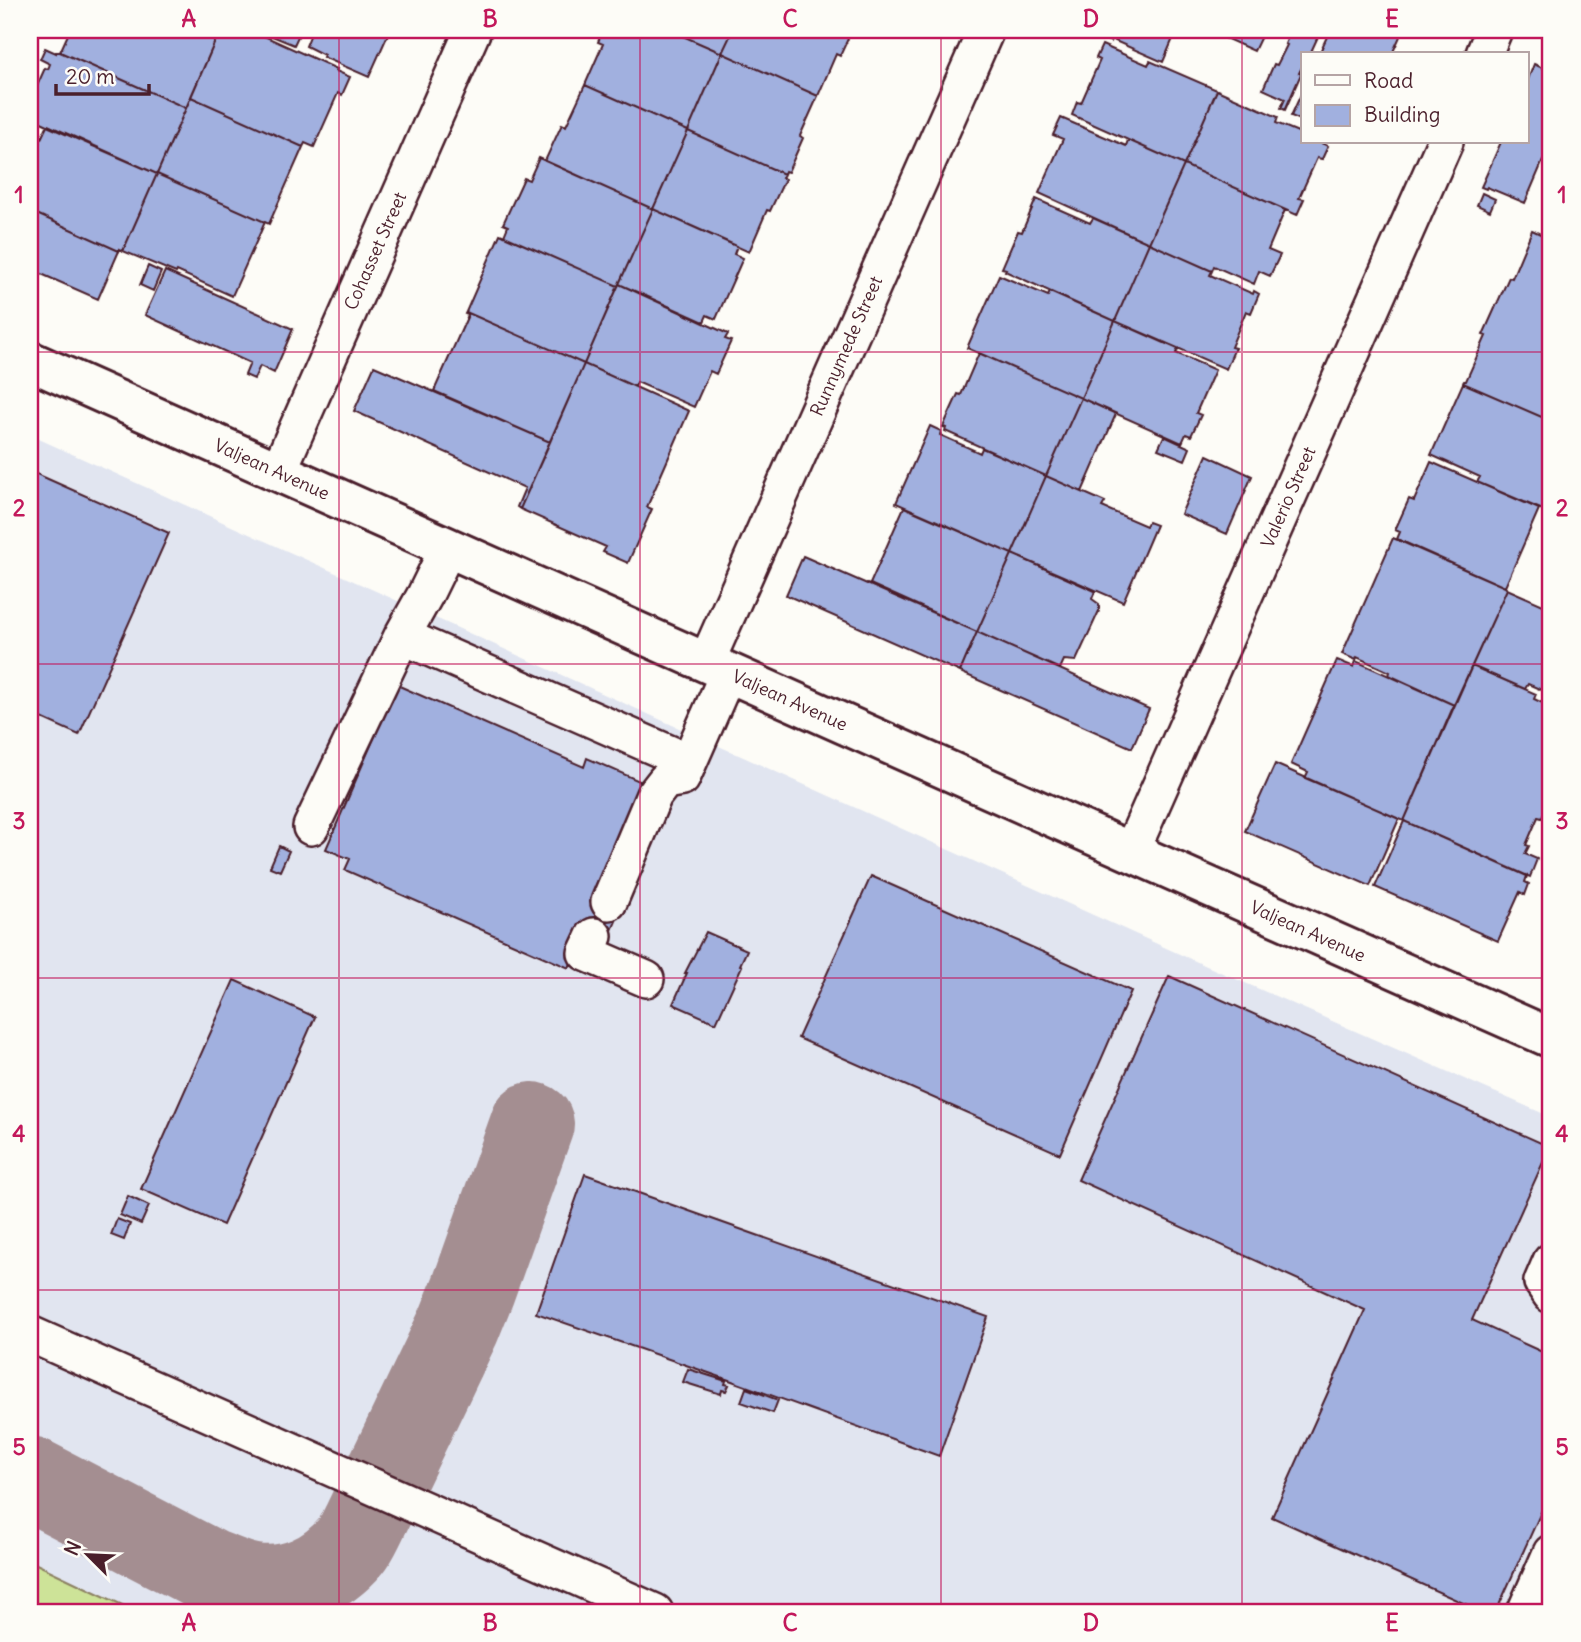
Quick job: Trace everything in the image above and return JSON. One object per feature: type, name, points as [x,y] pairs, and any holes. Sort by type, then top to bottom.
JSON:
[{"type":"main road","name":"Valjean Avenue","points":[[30,361],[1551,1038]]},
{"type":"street","name":"Cohasset Street","points":[[278,472],[473,30]]},
{"type":"street","name":"Runnymede Street","points":[[689,762],[717,668],[986,30]]},
{"type":"street","points":[[1485,52],[1494,30]]},
{"type":"street","name":"Valerio Street","points":[[1130,852],[1444,144]]},
{"type":"street","points":[[311,827],[402,636],[448,548]]},
{"type":"street","points":[[402,636],[689,762],[682,778],[665,781],[654,795],[609,902]]},
{"type":"street","points":[[594,936],[586,953],[646,979]]},
{"type":"street","points":[[1551,1261],[1542,1282],[1551,1295]]},
{"type":"street","points":[[30,1334],[655,1612]]},
{"type":"street","points":[[1525,1612],[1551,1553]]},
{"type":"shaded area","points":[[30,435],[1186,957],[1551,1117],[1551,1612],[30,1612]]},
{"type":"green space","points":[[30,1561],[137,1612],[30,1612]]},
{"type":"building","points":[[70,30],[220,30],[186,108],[60,52]]},
{"type":"building","points":[[220,30],[251,30],[350,77],[342,95],[338,93],[314,147],[305,143],[303,147],[191,97]]},
{"type":"building","points":[[251,30],[301,30],[294,45]]},
{"type":"building","points":[[310,30],[390,30],[369,77],[323,57],[324,55],[306,46],[312,31]]},
{"type":"building","points":[[603,30],[669,30],[722,53],[688,131],[585,85],[603,44],[598,42]]},
{"type":"building","points":[[669,30],[733,30],[722,53]]},
{"type":"building","points":[[733,30],[852,30],[840,56],[836,54],[818,96],[722,53]]},
{"type":"building","points":[[1085,30],[1116,30],[1111,42]]},
{"type":"building","points":[[1119,30],[1166,30],[1175,34],[1163,62],[1115,41]]},
{"type":"building","points":[[1218,30],[1264,30],[1254,51],[1216,34]]},
{"type":"building","points":[[1291,30],[1321,30],[1311,52],[1301,52],[1301,74],[1285,110],[1281,108],[1285,99],[1263,89],[1274,64],[1277,65],[1287,45],[1285,44]]},
{"type":"building","points":[[1330,30],[1403,30],[1393,52],[1320,52]]},
{"type":"building","points":[[1102,45],[1148,65],[1150,61],[1217,90],[1184,165],[1072,115],[1077,102],[1081,103],[1100,60],[1096,58]]},
{"type":"building","points":[[45,48],[60,52],[186,108],[157,174],[30,117],[35,99],[32,97],[45,68],[48,69],[50,64],[40,59]]},
{"type":"building","points":[[722,53],[818,96],[788,172],[785,171],[784,174],[688,131]]},
{"type":"building","points":[[1534,64],[1551,72],[1551,144],[1525,203],[1481,187],[1500,144],[1528,144],[1528,79]]},
{"type":"building","points":[[585,85],[688,131],[653,209],[545,161],[562,124],[566,126]]},
{"type":"building","points":[[1217,90],[1278,117],[1276,123],[1301,133],[1301,144],[1328,146],[1322,159],[1317,158],[1299,198],[1304,199],[1297,215],[1184,165]]},
{"type":"building","points":[[1301,94],[1301,120],[1291,116]]},
{"type":"building","points":[[191,97],[303,147],[269,224],[157,174]]},
{"type":"building","points":[[1061,118],[1126,146],[1128,140],[1184,165],[1149,243],[1039,193],[1063,139],[1053,135]]},
{"type":"building","points":[[47,126],[157,174],[123,251],[30,211],[30,162]]},
{"type":"building","points":[[688,131],[784,174],[782,178],[785,179],[770,211],[767,210],[749,252],[653,209]]},
{"type":"building","points":[[539,158],[653,209],[618,286],[504,236],[508,226],[503,224],[524,178],[529,180]]},
{"type":"building","points":[[1184,165],[1285,210],[1268,250],[1280,255],[1270,276],[1259,271],[1254,284],[1214,266],[1212,271],[1149,243]]},
{"type":"building","points":[[157,174],[265,222],[232,296],[177,271],[176,273],[123,251]]},
{"type":"building","points":[[1482,193],[1495,199],[1490,211],[1477,205]]},
{"type":"building","points":[[1036,199],[1090,223],[1093,218],[1149,243],[1115,321],[1002,268]]},
{"type":"building","points":[[653,209],[737,246],[734,254],[743,258],[716,319],[707,315],[704,322],[619,284]]},
{"type":"building","points":[[30,211],[119,251],[98,299],[30,269]]},
{"type":"building","points":[[1532,230],[1551,239],[1551,421],[1463,383]]},
{"type":"building","points":[[500,234],[618,286],[584,364],[466,312]]},
{"type":"building","points":[[1149,243],[1212,271],[1210,275],[1253,294],[1254,291],[1259,294],[1251,313],[1246,311],[1231,347],[1235,348],[1226,369],[1115,321]]},
{"type":"building","points":[[148,266],[161,272],[153,291],[140,285]]},
{"type":"building","points":[[165,271],[293,329],[274,373],[260,366],[254,379],[245,375],[250,363],[145,315]]},
{"type":"building","points":[[999,275],[1048,296],[1050,292],[1115,321],[1081,398],[967,348]]},
{"type":"building","points":[[619,284],[728,334],[725,339],[731,341],[716,374],[710,371],[694,407],[637,382],[635,387],[584,364]]},
{"type":"building","points":[[466,312],[584,364],[550,442],[434,391],[468,315]]},
{"type":"building","points":[[1115,321],[1178,349],[1176,353],[1215,370],[1196,413],[1201,415],[1191,436],[1186,434],[1182,443],[1081,398]]},
{"type":"building","points":[[979,353],[1081,398],[1046,476],[945,431],[946,428],[943,427],[958,394],[961,395]]},
{"type":"building","points":[[584,364],[689,411],[647,507],[652,509],[628,563],[603,552],[606,547],[520,509]]},
{"type":"building","points":[[374,366],[550,442],[520,509],[517,507],[525,488],[354,411]]},
{"type":"building","points":[[1463,383],[1551,421],[1551,491],[1543,510],[1477,482],[1480,477],[1431,455]]},
{"type":"building","points":[[1081,398],[1116,414],[1082,492],[1046,476]]},
{"type":"building","points":[[930,426],[941,431],[940,435],[980,453],[982,448],[1046,476],[1012,554],[896,503]]},
{"type":"building","points":[[1164,436],[1190,448],[1185,460],[1158,449]]},
{"type":"building","points":[[1207,455],[1252,476],[1227,534],[1181,514]]},
{"type":"building","points":[[1431,462],[1539,509],[1505,587],[1397,539],[1400,532],[1395,530],[1409,499],[1414,501]]},
{"type":"building","points":[[30,471],[169,533],[79,735],[33,714],[30,722]]},
{"type":"building","points":[[1046,476],[1105,502],[1102,507],[1146,526],[1148,522],[1156,525],[1123,602],[1012,554]]},
{"type":"building","points":[[1551,491],[1551,514],[1543,510]]},
{"type":"building","points":[[904,507],[1012,554],[977,632],[870,584]]},
{"type":"building","points":[[1393,538],[1507,589],[1454,705],[1389,675],[1390,672],[1357,657],[1356,660],[1342,654]]},
{"type":"building","points":[[1012,554],[1095,591],[1092,599],[1099,604],[1099,611],[1076,661],[1064,660],[1060,669],[977,632]]},
{"type":"building","points":[[803,556],[977,632],[960,672],[786,595]]},
{"type":"building","points":[[1507,589],[1551,607],[1551,694],[1528,684],[1525,689],[1472,666]]},
{"type":"building","points":[[977,632],[1149,709],[1132,748],[960,672]]},
{"type":"building","points":[[1337,660],[1354,667],[1356,661],[1454,705],[1404,821],[1305,778],[1308,772],[1291,764]]},
{"type":"building","points":[[1472,666],[1536,694],[1534,699],[1551,707],[1551,798],[1542,818],[1538,817],[1526,845],[1529,846],[1525,854],[1537,859],[1530,877],[1404,821]]},
{"type":"building","points":[[397,685],[584,767],[587,758],[651,786],[622,907],[607,942],[584,932],[569,968],[345,870],[350,859],[326,849]]},
{"type":"building","points":[[1275,764],[1399,819],[1370,886],[1245,831]]},
{"type":"building","points":[[1404,821],[1527,876],[1525,882],[1529,884],[1525,895],[1520,892],[1498,941],[1375,887]]},
{"type":"building","points":[[279,846],[289,851],[280,871],[270,867]]},
{"type":"building","points":[[871,876],[1131,991],[1060,1154],[798,1038]]},
{"type":"building","points":[[706,932],[747,950],[716,1023],[673,1004]]},
{"type":"building","points":[[1169,976],[1550,1147],[1472,1320],[1551,1356],[1551,1490],[1496,1612],[1483,1612],[1272,1517],[1365,1310],[1078,1180]]},
{"type":"building","points":[[234,980],[315,1017],[223,1225],[141,1189]]},
{"type":"building","points":[[585,1174],[988,1317],[939,1456],[536,1313]]},
{"type":"building","points":[[128,1196],[149,1206],[141,1224],[120,1215]]},
{"type":"building","points":[[117,1219],[130,1224],[124,1240],[111,1235]]},
{"type":"building","points":[[688,1369],[726,1381],[725,1384],[729,1385],[721,1394],[683,1382]]},
{"type":"building","points":[[746,1388],[778,1400],[773,1413],[741,1402]]},
{"type":"taxiway","points":[[204,1569],[249,1585],[282,1586],[320,1572],[353,1544],[459,1325],[532,1124]]},
{"type":"taxiway","points":[[30,1478],[255,1595]]}]
